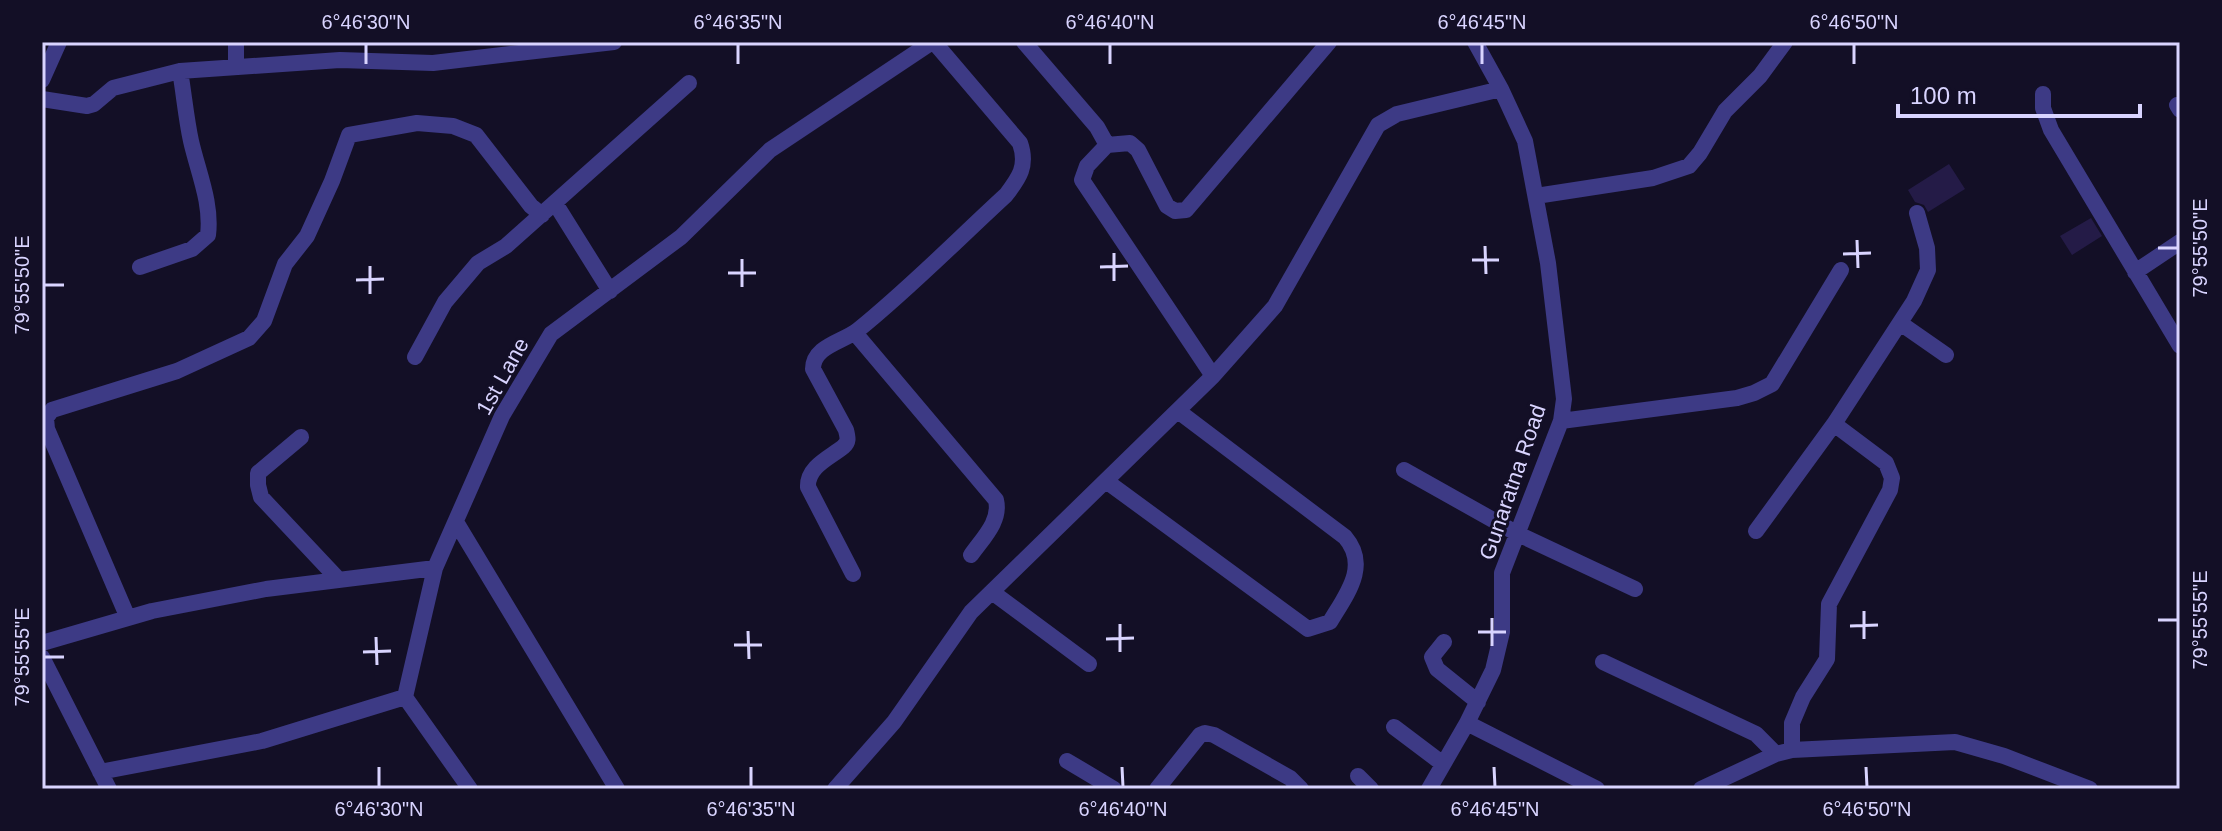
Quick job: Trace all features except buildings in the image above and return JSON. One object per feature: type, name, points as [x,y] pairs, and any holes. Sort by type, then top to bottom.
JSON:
[{"type":"street","points":[[42,80],[59,42]]},
{"type":"street","points":[[236,42],[236,67]]},
{"type":"street","points":[[42,99],[87,106],[113,88],[180,71],[340,60],[433,63],[614,42]]},
{"type":"street","points":[[853,574],[808,487],[807,479],[811,471],[843,447],[848,438],[813,369],[813,362],[819,353],[855,333],[1006,195],[1020,177],[1023,163],[1020,143],[933,42]]},
{"type":"street","name":"1st Lane","points":[[405,697],[435,568],[502,416],[551,334],[681,237],[770,150],[933,42]]},
{"type":"street","points":[[1024,42],[1097,127],[1107,145]]},
{"type":"street","points":[[1213,376],[1082,180],[1087,166],[1107,145],[1130,143],[1138,150],[1167,206],[1175,211],[1186,210],[1329,42]]},
{"type":"street","name":"Gunaratna Road","points":[[1429,789],[1493,670],[1502,632],[1502,573],[1561,421],[1564,399],[1548,263],[1525,141],[1475,42]]},
{"type":"street","points":[[1536,196],[1653,178],[1689,166],[1725,111],[1760,76],[1785,42]]},
{"type":"street","points":[[140,267],[192,249],[208,235],[210,222],[207,203],[191,140],[180,71]]},
{"type":"street","points":[[415,357],[445,302],[478,263],[506,246],[689,83]]},
{"type":"street","points":[[835,789],[894,722],[971,612],[1213,376],[1275,306],[1378,125],[1397,114],[1501,89]]},
{"type":"street","points":[[2043,94],[2043,108],[2051,130],[2180,346]]},
{"type":"street","points":[[128,618],[47,429],[46,418],[52,410],[177,371],[249,338],[264,321],[285,264],[307,236],[349,135],[417,123],[453,126],[476,135],[531,206],[542,215]]},
{"type":"street","points":[[555,203],[610,291]]},
{"type":"street","points":[[1756,531],[1834,424],[1914,301],[1928,270],[1927,248],[1917,213]]},
{"type":"street","points":[[2135,272],[2180,242]]},
{"type":"street","points":[[1561,421],[1737,398],[1772,384],[1841,270]]},
{"type":"street","points":[[1900,323],[1946,355]]},
{"type":"street","points":[[855,333],[996,500],[997,515],[993,524],[971,555]]},
{"type":"street","points":[[1106,481],[1308,629],[1330,622],[1352,585],[1358,558],[1353,546],[1178,411]]},
{"type":"street","points":[[1784,752],[1803,697],[1827,659],[1829,604],[1890,490],[1892,478],[1886,463],[1834,424]]},
{"type":"street","points":[[301,437],[258,473],[261,497],[339,580]]},
{"type":"street","points":[[1404,470],[1518,534],[1635,589]]},
{"type":"street","points":[[456,522],[617,789]]},
{"type":"street","points":[[42,643],[152,611],[266,589],[435,568]]},
{"type":"street","points":[[992,592],[1089,664]]},
{"type":"street","points":[[1444,642],[1432,657],[1437,669],[1478,702]]},
{"type":"street","points":[[42,657],[109,789]]},
{"type":"street","points":[[1603,662],[1756,734],[1784,752]]},
{"type":"street","points":[[100,772],[262,741],[405,697],[470,789]]},
{"type":"street","points":[[1467,723],[1597,789]]},
{"type":"street","points":[[1394,727],[1443,764]]},
{"type":"street","points":[[1157,789],[1200,735],[1205,733],[1214,735],[1290,778],[1301,789]]},
{"type":"street","points":[[1701,789],[1784,752],[1955,742],[2004,756],[2090,789]]},
{"type":"street","points":[[1067,761],[1114,789]]},
{"type":"street","points":[[1561,772],[1563,789]]},
{"type":"street","points":[[1358,776],[1371,789]]}]
